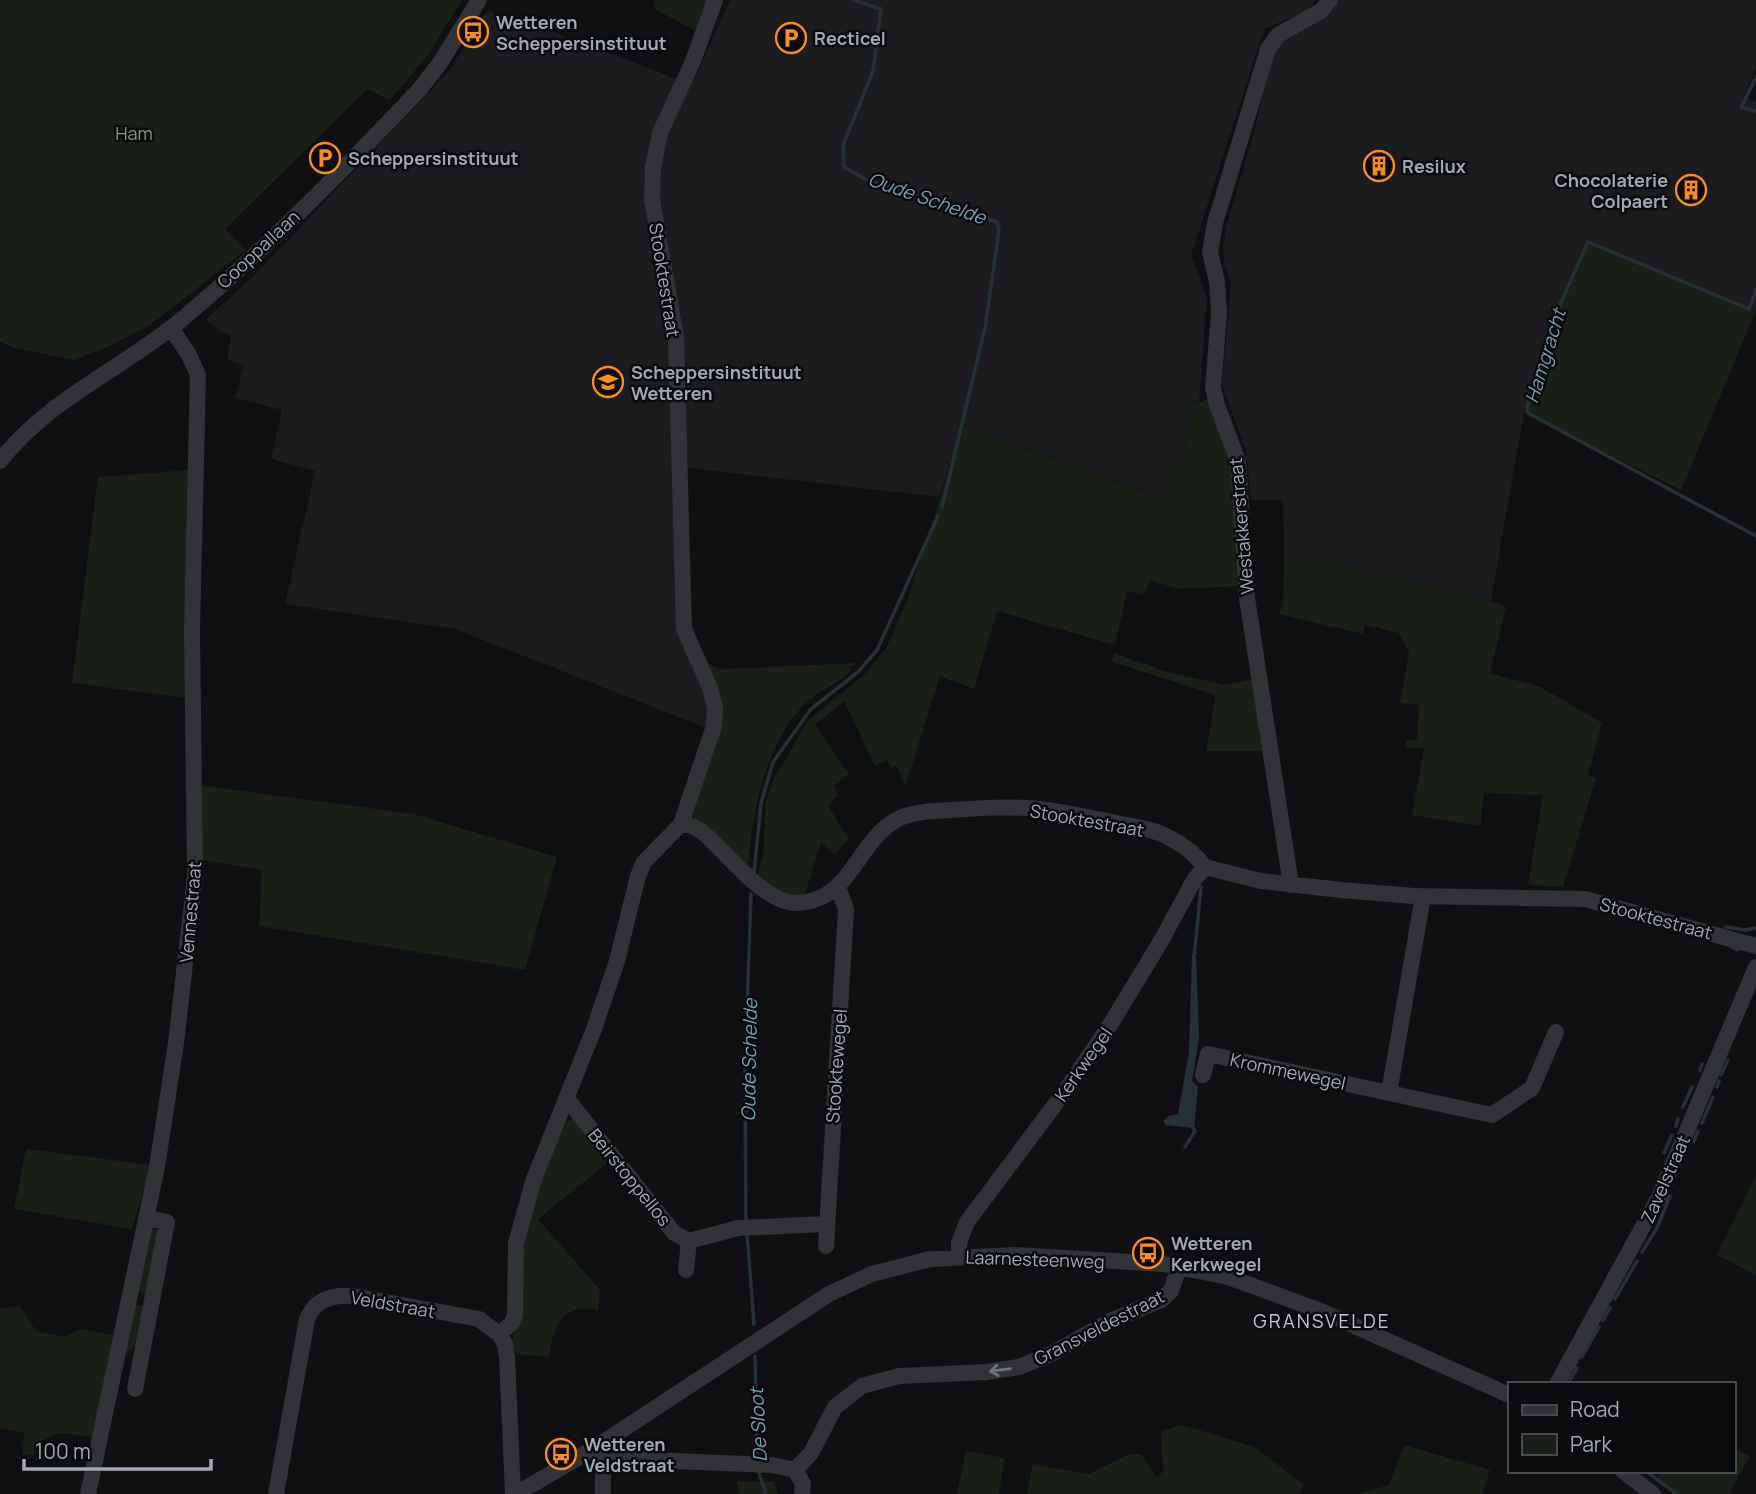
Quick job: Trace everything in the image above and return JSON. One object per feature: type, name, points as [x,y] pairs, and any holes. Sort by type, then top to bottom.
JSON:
[{"type":"street","name":"Cooppallaan","points":[[1,458],[59,405],[171,327],[253,257],[419,90],[464,27],[479,0]]},
{"type":"street","name":"Stooktestraat","points":[[715,0],[694,61],[660,133],[653,168],[652,199],[676,338],[684,629],[710,688],[715,708],[714,726],[681,824],[701,831],[753,880],[779,900],[796,903],[820,898],[838,887],[884,828],[900,818],[915,813],[982,808],[1039,809],[1148,829],[1169,837],[1197,856],[1205,867],[1261,881],[1423,895],[1585,899],[1756,946]]},
{"type":"street","name":"Westakkerstraat","points":[[1291,885],[1247,598],[1238,461],[1213,388],[1219,313],[1217,282],[1210,252],[1215,223],[1268,49],[1278,35],[1321,11],[1330,0]]},
{"type":"street","name":"Vennestraat","points":[[88,1494],[147,1218],[175,1055],[195,876],[192,630],[198,375],[171,327]]},
{"type":"street","points":[[515,1494],[505,1344],[499,1334],[512,1323],[515,1315],[516,1243],[523,1212],[594,1029],[617,961],[638,876],[644,862],[681,824]]},
{"type":"street","name":"Kerkwegel","points":[[958,1256],[959,1243],[967,1222],[1063,1094],[1110,1025],[1194,880],[1205,867]]},
{"type":"street","name":"Stooktewegel","points":[[826,1246],[846,909],[838,887]]},
{"type":"street","points":[[1389,1093],[1423,895]]},
{"type":"street","name":"Zavelstraat","points":[[1558,1382],[1659,1197],[1756,967]]},
{"type":"street","name":"Krommewegel","points":[[1203,1075],[1208,1054],[1492,1115],[1532,1088],[1556,1032]]},
{"type":"street","name":"Beirstoppellos","points":[[567,1099],[674,1234],[689,1241]]},
{"type":"street","points":[[135,1389],[167,1222],[147,1218]]},
{"type":"street","points":[[685,1270],[689,1241],[746,1227],[826,1224]]},
{"type":"street","name":"Laarnesteenweg","points":[[515,1494],[593,1449],[829,1294],[872,1274],[930,1259],[958,1256],[1016,1255],[1179,1267],[1228,1278],[1321,1311],[1508,1395]]},
{"type":"street","name":"Gransveldestraat","points":[[795,1470],[811,1453],[835,1408],[862,1386],[899,1376],[987,1372],[1019,1367],[1051,1354],[1110,1321],[1161,1300],[1171,1291],[1179,1267]]},
{"type":"street","name":"Veldstraat","points":[[276,1494],[307,1319],[311,1309],[320,1302],[333,1295],[353,1296],[480,1319],[499,1334]]},
{"type":"street","points":[[129,1297],[152,1302]]},
{"type":"street","points":[[112,1374],[145,1340]]},
{"type":"street","points":[[593,1449],[603,1463],[603,1494]]},
{"type":"street","points":[[603,1463],[626,1459],[766,1465],[795,1470],[803,1484],[802,1494]]},
{"type":"street","points":[[1626,1473],[1653,1494]]},
{"type":"shaded area","name":"Scheppersinstituut Wetteren","points":[[730,0],[1316,0],[1305,12],[1264,29],[1191,256],[1207,297],[1199,402],[1191,406],[1184,449],[1160,497],[963,426],[939,497],[672,466],[678,629],[709,708],[709,729],[455,629],[285,604],[315,471],[271,459],[282,410],[235,398],[244,365],[227,360],[231,335],[205,320],[255,275],[448,72],[487,11],[521,23],[523,20],[677,79],[695,78]]},
{"type":"shaded area","points":[[1338,0],[1756,0],[1756,68],[1743,97],[1756,101],[1756,310],[1562,299],[1524,412],[1491,601],[1284,550],[1283,500],[1251,500],[1246,451],[1222,384],[1231,282],[1225,267],[1223,249],[1226,227],[1253,137],[1273,55],[1282,40],[1333,10]]},
{"type":"shaded area","points":[[1192,954],[1196,955],[1199,1039],[1192,1081],[1198,1087],[1194,1128],[1166,1125],[1163,1121],[1178,1114],[1189,1052]]},
{"type":"green space","name":"Ham","points":[[0,0],[462,0],[428,55],[390,100],[368,89],[225,229],[246,250],[150,325],[110,346],[74,360],[14,348],[0,341]]},
{"type":"green space","points":[[655,0],[708,0],[698,32],[653,8]]},
{"type":"green space","points":[[1586,240],[1756,310],[1681,490],[1524,412],[1562,299]]},
{"type":"green space","points":[[1208,399],[1233,462],[1240,586],[1179,589],[1150,580],[1144,595],[1127,591],[1115,645],[997,611],[974,689],[940,676],[905,787],[896,765],[892,768],[887,760],[875,766],[844,701],[815,725],[849,774],[833,786],[838,795],[828,806],[849,839],[835,855],[821,842],[804,897],[786,897],[757,877],[763,856],[766,801],[774,779],[808,720],[864,675],[886,648],[908,599],[963,426],[1159,497],[1184,450],[1191,405]]},
{"type":"green space","points":[[190,470],[188,698],[72,683],[98,477]]},
{"type":"green space","points":[[1284,550],[1506,607],[1490,673],[1541,687],[1602,723],[1588,776],[1596,778],[1563,887],[1528,885],[1543,795],[1484,793],[1480,826],[1412,815],[1424,749],[1405,747],[1406,740],[1417,740],[1419,705],[1400,703],[1409,652],[1399,633],[1365,625],[1363,634],[1279,614],[1283,604]]},
{"type":"green space","points":[[1114,653],[1168,672],[1225,685],[1252,679],[1263,751],[1206,751],[1216,695],[1112,662]]},
{"type":"green space","points":[[704,659],[710,665],[722,669],[857,663],[803,706],[778,742],[762,782],[748,868],[694,818],[692,813],[716,746]]},
{"type":"green space","points":[[199,785],[414,814],[557,857],[525,970],[259,926],[262,870],[201,860]]},
{"type":"green space","points":[[573,1118],[610,1161],[538,1219],[600,1290],[598,1311],[586,1309],[568,1313],[553,1336],[549,1357],[517,1354],[513,1339],[526,1222],[561,1126]]},
{"type":"green space","points":[[26,1149],[151,1165],[132,1229],[14,1209]]},
{"type":"green space","points":[[1756,1175],[1756,1275],[1717,1255]]},
{"type":"green space","points":[[151,1229],[157,1230],[159,1238],[149,1290],[144,1295],[137,1289]]},
{"type":"green space","points":[[136,1304],[144,1307],[140,1341],[117,1364]]},
{"type":"green space","points":[[20,1306],[36,1331],[64,1337],[80,1329],[114,1335],[93,1437],[66,1434],[51,1436],[44,1440],[34,1456],[23,1455],[24,1433],[0,1428],[0,1309]]},
{"type":"green space","points":[[1182,1425],[1255,1447],[1304,1485],[1299,1494],[1027,1494],[1033,1464],[1089,1474],[1130,1454],[1141,1454],[1156,1477],[1163,1472],[1161,1431]]},
{"type":"green space","points":[[1404,1445],[1490,1470],[1482,1494],[1357,1494],[1389,1485]]},
{"type":"green space","points":[[1735,1449],[1750,1456],[1729,1494],[1678,1494],[1657,1478],[1660,1473],[1735,1473]]},
{"type":"green space","points":[[966,1451],[1005,1458],[999,1494],[957,1494]]},
{"type":"green space","points":[[737,1481],[774,1482],[778,1494],[739,1494]]},
{"type":"waterway","name":"Oude Schelde","points":[[854,0],[881,9],[873,71],[843,145],[844,167],[867,180],[997,222],[999,230],[985,328],[942,507]]},
{"type":"waterway","name":"Hamgracht","points":[[1756,77],[1741,107],[1756,111]]},
{"type":"waterway","name":"Hamgracht","points":[[1756,290],[1749,309],[1588,242],[1558,309],[1527,407],[1528,413],[1756,536]]},
{"type":"waterway","name":"Oude Schelde","points":[[754,873],[761,803],[773,762],[811,709],[858,672],[877,650],[938,516]]},
{"type":"waterway","points":[[1194,958],[1201,887]]},
{"type":"waterway","name":"Oude Schelde","points":[[746,1225],[745,1073],[751,894]]},
{"type":"waterway","points":[[1726,927],[1745,930],[1756,928]]},
{"type":"waterway","points":[[1730,946],[1738,950]]},
{"type":"waterway","points":[[1721,1075],[1728,1060]]},
{"type":"waterway","points":[[1700,1070],[1702,1064]]},
{"type":"waterway","points":[[1717,1087],[1719,1081]]},
{"type":"waterway","points":[[1683,1107],[1692,1087]]},
{"type":"waterway","points":[[1702,1123],[1713,1097]]},
{"type":"waterway","points":[[1676,1126],[1678,1119]]},
{"type":"waterway","points":[[1185,1147],[1195,1131],[1192,1125]]},
{"type":"waterway","points":[[1694,1141],[1698,1131]]},
{"type":"waterway","points":[[1664,1153],[1672,1135]]},
{"type":"waterway","points":[[1642,1252],[1657,1228],[1670,1196]]},
{"type":"waterway","name":"Oude Schelde","points":[[747,1233],[754,1324]]},
{"type":"waterway","points":[[1615,1299],[1637,1261]]},
{"type":"waterway","points":[[1603,1320],[1610,1308]]},
{"type":"waterway","points":[[1582,1357],[1599,1327]]},
{"type":"waterway","name":"De Sloot","points":[[755,1356],[757,1459]]},
{"type":"waterway","points":[[1569,1382],[1577,1368]]},
{"type":"waterway","name":"De Sloot","points":[[758,1470],[766,1494]]},
{"type":"waterway","points":[[1649,1473],[1676,1494]]},
{"type":"place","name":"Wetteren Scheppersinstituut","points":[[473,32]]},
{"type":"place","name":"Recticel","points":[[791,38]]},
{"type":"place","name":"Scheppersinstituut","points":[[325,158]]},
{"type":"place","name":"Resilux","points":[[1379,166]]},
{"type":"place","name":"Chocolaterie Colpaert","points":[[1691,190]]},
{"type":"place","name":"Scheppersinstituut Wetteren","points":[[608,382]]},
{"type":"place","name":"Wetteren Kerkwegel","points":[[1148,1253]]},
{"type":"place","name":"Wetteren Veldstraat","points":[[561,1454]]},
{"type":"district","name":"GRANSVELDE","points":[[1322,1321]]}]
